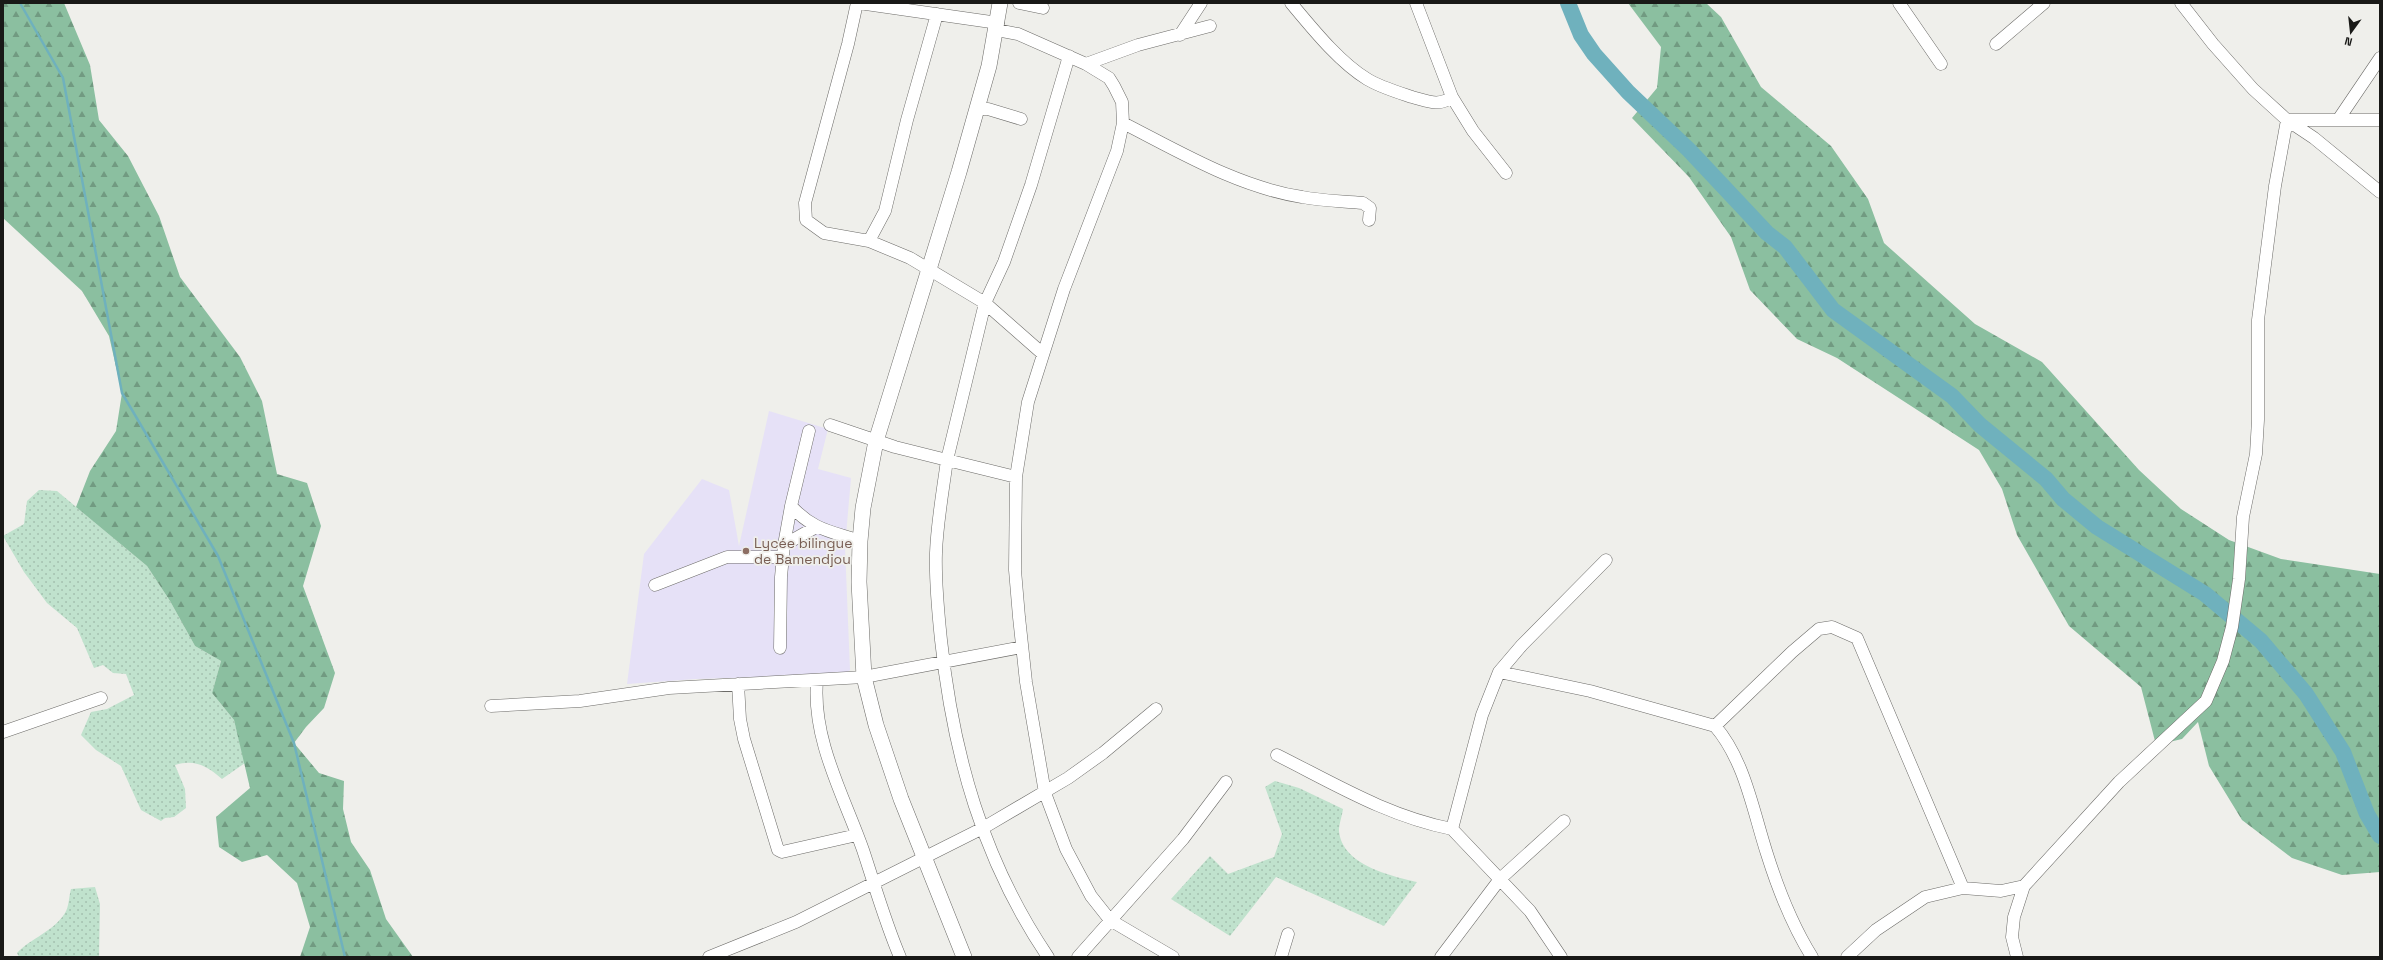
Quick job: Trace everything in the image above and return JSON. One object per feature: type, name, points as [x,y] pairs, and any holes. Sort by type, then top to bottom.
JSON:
[{"type":"main road","points":[[964,957],[924,859],[876,725],[864,677],[859,582],[860,541],[863,508],[876,441],[930,270],[977,109],[997,26],[1000,3]]},
{"type":"street","points":[[1043,354],[985,303],[910,258],[869,241],[824,233],[806,220],[804,211],[858,3],[936,14],[997,26],[1086,64],[1109,78],[1122,102],[1123,122],[1113,164],[1064,289],[1028,402],[1016,477],[1015,570],[1026,682],[1045,793],[1066,849],[1091,896],[1110,920],[1173,957]]},
{"type":"street","points":[[1019,3],[1043,8]]},
{"type":"street","points":[[1180,35],[1201,3]]},
{"type":"street","points":[[1291,3],[1340,56],[1366,79],[1393,91],[1434,104],[1444,103],[1452,97]]},
{"type":"street","points":[[1416,3],[1452,97],[1473,131],[1506,173]]},
{"type":"street","points":[[1899,3],[1941,64]]},
{"type":"street","points":[[1996,44],[2044,3]]},
{"type":"street","points":[[2181,3],[2213,44],[2254,89],[2287,120],[2314,138],[2380,192]]},
{"type":"street","points":[[869,241],[885,211],[907,120],[936,14]]},
{"type":"street","points":[[1086,64],[1138,45],[1210,26]]},
{"type":"street","points":[[1048,957],[1012,900],[993,858],[965,779],[945,686],[936,554],[947,460],[985,303],[1004,262],[1026,200],[1069,56]]},
{"type":"street","points":[[2338,120],[2380,58]]},
{"type":"street","points":[[977,109],[988,109],[1021,119]]},
{"type":"street","points":[[2287,120],[2380,120]]},
{"type":"street","points":[[2017,957],[2012,937],[2013,924],[2017,903],[2024,886],[2119,782],[2206,701],[2223,661],[2232,627],[2239,579],[2243,517],[2256,454],[2258,420],[2258,320],[2275,186],[2287,120]]},
{"type":"street","points":[[1123,122],[1209,167],[1252,184],[1302,197],[1363,203],[1370,208],[1369,220]]},
{"type":"street","points":[[830,425],[876,441],[1016,477]]},
{"type":"street","points":[[780,648],[783,551],[791,506],[809,431]]},
{"type":"street","points":[[791,506],[805,521],[816,527],[860,541]]},
{"type":"street","points":[[655,585],[727,557],[783,551],[816,527]]},
{"type":"street","points":[[1452,829],[1482,715],[1500,672],[1522,645],[1606,560]]},
{"type":"street","points":[[1715,726],[1792,652],[1819,629],[1832,627],[1857,638],[1963,888]]},
{"type":"street","points":[[491,706],[580,701],[669,688],[817,681],[864,677],[943,660],[1022,647]]},
{"type":"street","points":[[1500,672],[1590,691],[1715,726],[1726,738],[1736,760],[1750,798],[1767,855],[1798,934],[1812,957]]},
{"type":"street","points":[[817,681],[816,698],[820,724],[828,757],[900,957]]},
{"type":"street","points":[[738,684],[740,719],[744,739],[778,850],[782,852],[857,835]]},
{"type":"street","points":[[3,732],[101,698]]},
{"type":"street","points":[[709,957],[796,922],[872,882],[924,859],[983,828],[1045,793],[1103,753],[1156,709]]},
{"type":"street","points":[[1277,755],[1349,794],[1416,820],[1452,829],[1530,912],[1561,957]]},
{"type":"street","points":[[1078,957],[1183,840],[1226,782]]},
{"type":"street","points":[[1441,957],[1500,879],[1564,821]]},
{"type":"street","points":[[1847,957],[1876,930],[1925,897],[1963,888],[2001,891],[2024,886]]},
{"type":"street","points":[[1281,957],[1288,934]]},
{"type":"shaded area","name":"Lycée bilingue de Bamendjou","points":[[769,411],[828,429],[818,469],[851,478],[845,547],[850,670],[846,673],[802,676],[696,679],[627,684],[644,554],[702,479],[729,490],[739,546]]},
{"type":"green space","points":[[3,3],[64,3],[90,65],[99,120],[128,156],[159,216],[180,277],[240,357],[262,401],[277,474],[307,483],[321,526],[303,586],[335,673],[324,708],[306,727],[294,743],[319,773],[344,781],[343,809],[351,842],[370,870],[386,919],[413,957],[300,957],[310,927],[297,883],[267,855],[242,862],[219,847],[216,817],[250,788],[234,720],[212,693],[221,661],[195,646],[170,601],[147,566],[76,507],[90,471],[116,431],[122,393],[109,336],[82,291],[3,218]]},
{"type":"green space","points":[[1628,3],[1706,3],[1721,17],[1761,87],[1831,146],[1868,199],[1884,243],[1975,324],[2042,362],[2139,470],[2181,509],[2229,540],[2281,559],[2380,574],[2380,872],[2342,875],[2292,858],[2242,820],[2209,766],[2198,722],[2182,739],[2156,745],[2141,687],[2069,626],[2017,535],[2002,489],[1979,450],[1837,358],[1797,339],[1750,290],[1731,237],[1689,177],[1632,118],[1657,88],[1661,47]]},
{"type":"green space","points":[[39,490],[57,491],[147,566],[170,601],[195,646],[221,661],[212,693],[234,720],[245,763],[222,779],[206,767],[195,763],[182,763],[175,765],[185,789],[186,808],[174,817],[165,818],[161,821],[141,810],[121,766],[96,750],[81,735],[91,712],[107,709],[134,695],[126,674],[113,673],[103,665],[94,668],[77,628],[47,603],[24,572],[3,536],[24,524],[27,501]]},
{"type":"green space","points":[[1275,781],[1299,788],[1343,809],[1339,831],[1342,843],[1349,852],[1369,867],[1417,882],[1384,926],[1276,877],[1230,936],[1171,899],[1210,856],[1228,874],[1274,857],[1282,834],[1265,787]]},
{"type":"green space","points":[[95,887],[100,904],[99,957],[19,957],[17,953],[60,920],[67,908],[71,889]]},
{"type":"waterway","points":[[20,3],[63,78],[122,393],[218,556],[294,743],[345,957]]},
{"type":"waterway","points":[[1568,3],[1581,35],[1594,54],[1628,92],[1689,150],[1767,233],[1785,247],[1833,310],[1952,396],[1980,425],[2046,479],[2063,499],[2097,527],[2205,594],[2261,641],[2306,694],[2343,752],[2367,814],[2380,836]]},
{"type":"place","name":"Lycée bilingue de Bamendjou","points":[[746,551]]}]
